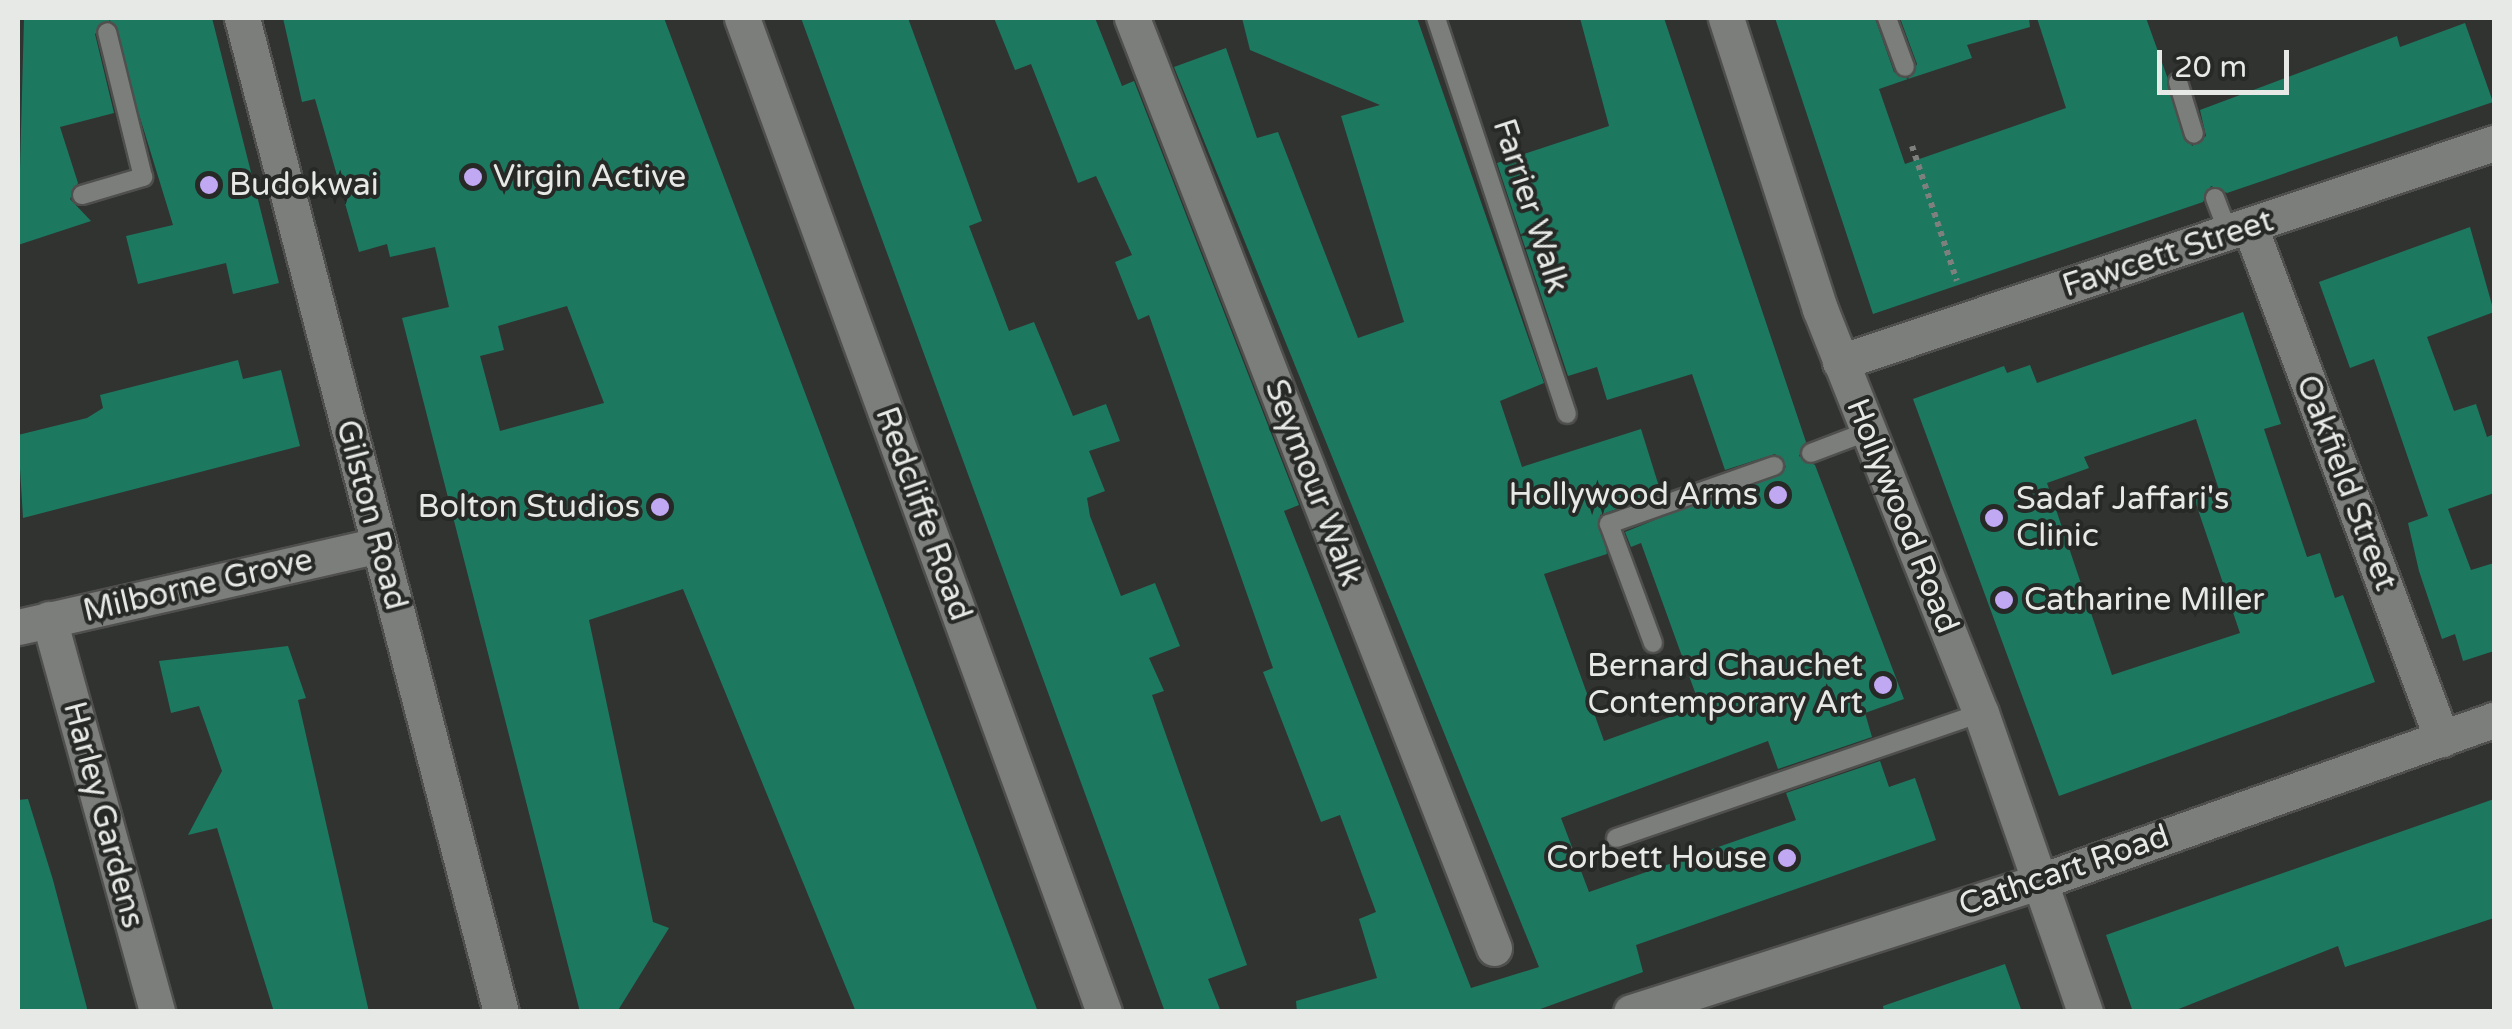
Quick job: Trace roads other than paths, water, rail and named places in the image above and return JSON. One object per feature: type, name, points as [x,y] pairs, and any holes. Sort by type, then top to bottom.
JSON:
[{"type":"street","name":"Gilston Road","points":[[242,18],[501,1012]]},
{"type":"street","name":"Redcliffe Road","points":[[742,18],[1104,1012]]},
{"type":"street","name":"Seymour Walk","points":[[1132,18],[1494,948]]},
{"type":"street","name":"Hollywood Road","points":[[1726,18],[1840,362],[1982,713],[2085,1012]]},
{"type":"street","name":"Fawcett Street","points":[[1840,362],[2494,144]]},
{"type":"street","name":"Oakfield Street","points":[[2239,230],[2442,739]]},
{"type":"street","name":"Milborne Grove","points":[[33,623],[378,545]]},
{"type":"street","name":"Harley Gardens","points":[[33,623],[156,1012]]},
{"type":"street","name":"Cathcart Road","points":[[1631,1012],[2041,881],[2494,720]]},
{"type":"lane","name":"Farrier Walk","points":[[1436,18],[1566,414]]},
{"type":"lane","points":[[1887,18],[1905,67]]},
{"type":"lane","points":[[82,195],[143,176],[107,32]]},
{"type":"lane","points":[[2178,82],[2194,134]]},
{"type":"lane","points":[[2215,198],[2239,230]]},
{"type":"lane","points":[[1810,453],[1869,431]]},
{"type":"lane","points":[[1653,643],[1609,524],[1774,466]]},
{"type":"lane","points":[[1616,838],[1982,713]]},
{"type":"place","name":"Virgin Active","points":[[473,177]]},
{"type":"place","name":"Budokwai","points":[[209,185]]},
{"type":"place","name":"Hollywood Arms","points":[[1778,495]]},
{"type":"place","name":"Bolton Studios","points":[[660,507]]},
{"type":"place","name":"Sadaf Jaffari's Clinic","points":[[1994,518]]},
{"type":"place","name":"Catharine Miller","points":[[2004,600]]},
{"type":"place","name":"Bernard Chauchet Contemporary Art","points":[[1883,685]]},
{"type":"place","name":"Corbett House","points":[[1787,858]]}]
